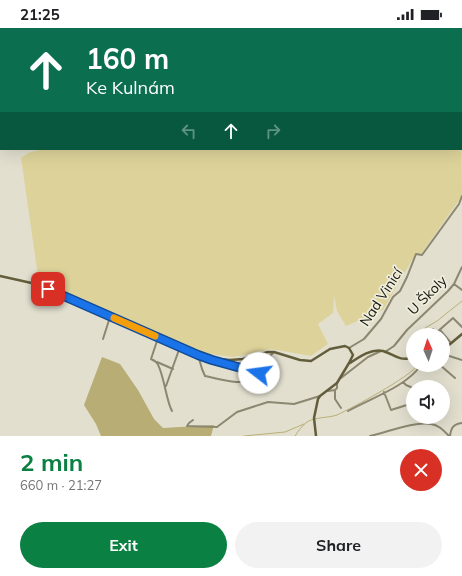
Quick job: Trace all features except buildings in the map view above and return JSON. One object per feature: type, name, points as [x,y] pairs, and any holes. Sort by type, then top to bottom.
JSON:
[{"type":"street","name":"Nad Vinicí","points":[[349,348],[364,340],[381,319],[393,297],[400,290],[408,277],[416,254],[422,255],[459,204],[462,196]]},
{"type":"street","name":"U Školy","points":[[385,352],[394,346],[407,330],[454,284],[462,267]]},
{"type":"street","points":[[0,276],[36,284],[198,355],[259,373]]},
{"type":"street","points":[[454,284],[462,290]]},
{"type":"street","points":[[103,339],[110,316]]},
{"type":"street","points":[[442,328],[453,318],[462,327]]},
{"type":"street","points":[[451,343],[462,334]]},
{"type":"street","points":[[158,338],[151,359],[173,369]]},
{"type":"street","points":[[206,358],[243,359],[264,353],[274,352],[300,360],[311,361],[330,348],[345,346],[349,348],[353,355]]},
{"type":"street","points":[[166,386],[180,347]]},
{"type":"street","points":[[349,364],[360,356],[377,350],[401,359],[406,359]]},
{"type":"street","points":[[341,378],[368,356],[382,351]]},
{"type":"street","points":[[198,355],[205,376],[223,381],[240,382],[250,381],[258,375],[264,362],[274,352]]},
{"type":"street","points":[[353,355],[360,356]]},
{"type":"street","points":[[193,420],[187,426],[217,427],[237,412],[268,402],[294,404],[320,396],[337,383],[353,355]]},
{"type":"street","points":[[450,356],[462,360]]},
{"type":"street","points":[[156,362],[166,386],[169,406],[172,411]]},
{"type":"street","points":[[348,411],[403,382],[416,372]]},
{"type":"street","points":[[448,372],[455,378]]},
{"type":"street","points":[[403,382],[406,385]]},
{"type":"street","points":[[337,383],[334,399],[341,408]]},
{"type":"street","points":[[326,391],[335,390]]},
{"type":"street","points":[[384,392],[391,410],[406,405]]},
{"type":"street","points":[[316,436],[314,424],[315,408],[320,396]]},
{"type":"street","points":[[370,436],[400,427],[432,424],[442,429],[449,436],[453,426],[462,423]]},
{"type":"shaded area","points":[[38,150],[461,150],[462,196],[421,254],[415,255],[383,310],[346,326],[337,311],[334,296],[333,313],[318,324],[328,344],[311,356],[271,349],[233,357],[201,353],[39,283],[21,158],[28,153]]},
{"type":"shaded area","points":[[102,357],[120,364],[138,390],[154,419],[163,428],[214,425],[211,436],[101,436],[96,424],[84,405]]},
{"type":"waterway","points":[[425,328],[437,321],[462,301]]},
{"type":"waterway","points":[[295,436],[307,422],[314,419],[337,415],[393,384],[410,372]]},
{"type":"waterway","points":[[244,436],[285,432],[304,424]]},
{"type":"slow traffic","points":[[114,318],[155,336]]},
{"type":"route","points":[[48,289],[198,355],[259,373]]}]
